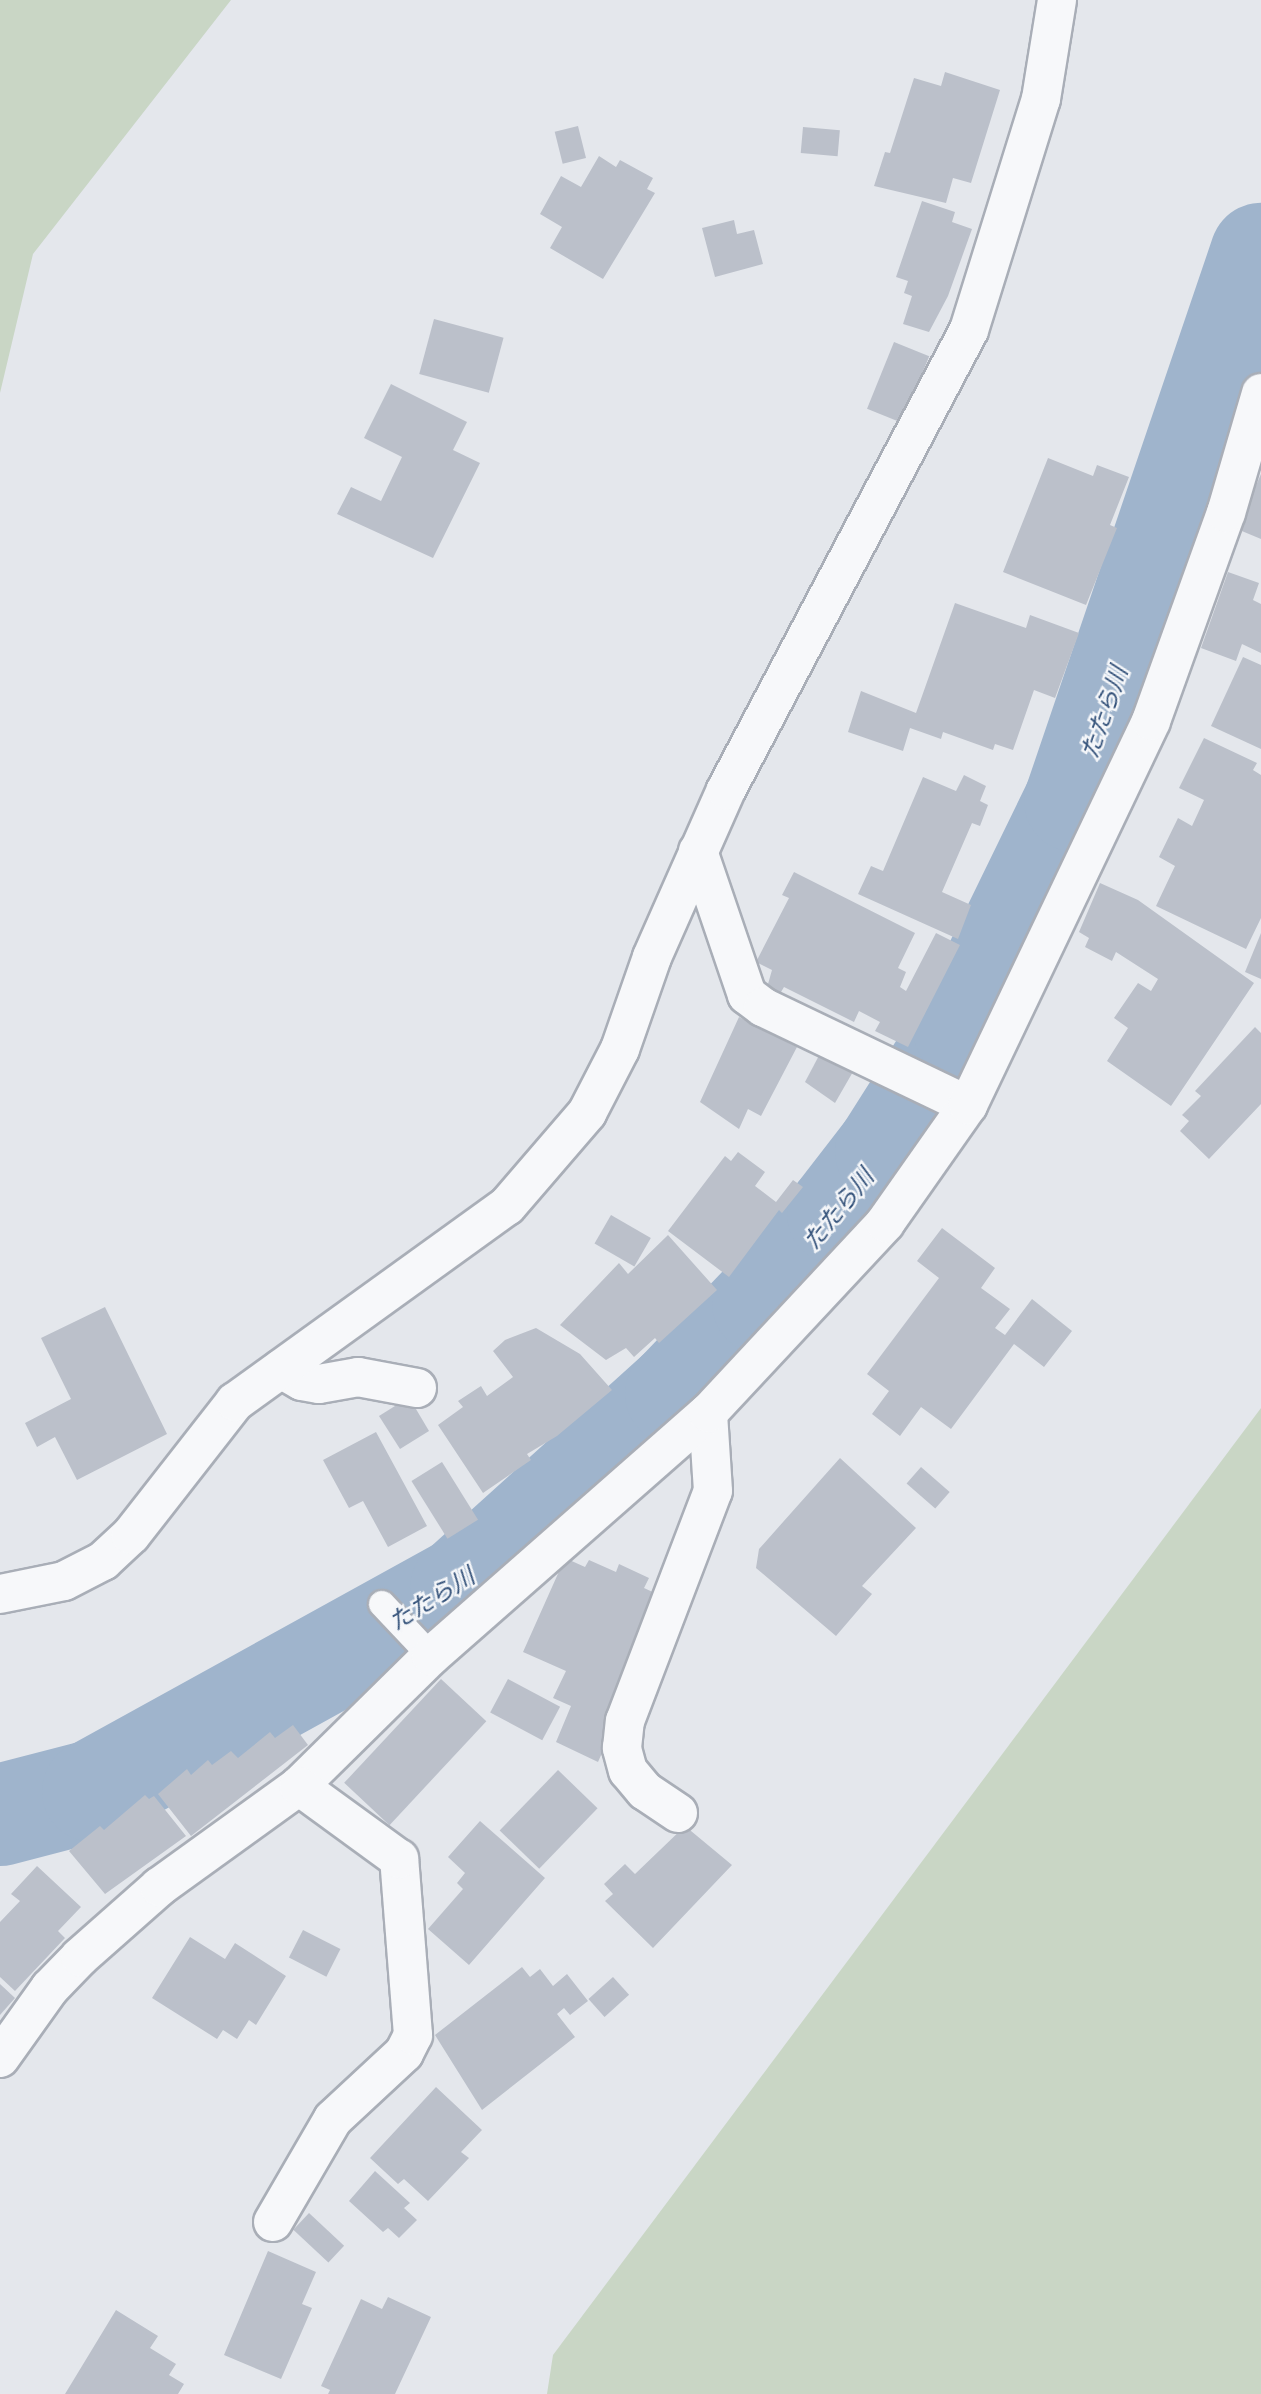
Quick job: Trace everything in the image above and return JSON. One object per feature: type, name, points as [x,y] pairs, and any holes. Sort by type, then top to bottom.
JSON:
[{"type":"street","points":[[0,1594],[64,1581],[103,1561],[131,1535],[235,1402],[507,1206],[555,1154],[587,1113],[620,1049],[652,957],[698,851],[969,330],[1041,99],[1057,0]]},
{"type":"street","points":[[0,2058],[50,1988],[112,1926],[159,1887],[299,1786],[426,1651],[708,1413],[869,1242],[962,1101],[1152,721],[1226,513],[1261,393]]},
{"type":"street","points":[[698,851],[747,995],[763,1007],[902,1070],[962,1101]]},
{"type":"street","points":[[281,1370],[311,1382],[358,1377],[417,1388]]},
{"type":"street","points":[[678,1813],[645,1791],[628,1771],[622,1748],[625,1721],[713,1491],[708,1413]]},
{"type":"street","points":[[273,2222],[333,2119],[404,2053],[413,2035],[399,1859],[299,1786]]},
{"type":"lane","points":[[382,1604],[426,1651]]},
{"type":"green space","points":[[0,0],[231,0],[33,254],[0,393]]},
{"type":"green space","points":[[1261,1408],[1261,2394],[547,2394],[553,2355]]},
{"type":"building","points":[[945,72],[1000,90],[971,183],[953,178],[946,203],[874,186],[885,152],[890,153],[914,78],[941,86]]},
{"type":"building","points":[[578,126],[586,158],[563,164],[555,132]]},
{"type":"building","points":[[803,127],[840,130],[838,156],[801,153]]},
{"type":"building","points":[[599,156],[616,167],[620,160],[653,178],[647,189],[655,193],[603,279],[550,248],[562,227],[540,214],[561,176],[581,187]]},
{"type":"building","points":[[922,201],[955,212],[952,222],[972,229],[948,296],[929,332],[903,324],[912,296],[904,293],[908,281],[896,277]]},
{"type":"building","points":[[734,220],[737,234],[754,230],[763,264],[715,277],[702,228]]},
{"type":"building","points":[[434,319],[504,338],[489,393],[419,374]]},
{"type":"building","points":[[894,342],[929,356],[902,423],[867,409]]},
{"type":"building","points":[[391,384],[467,422],[453,450],[480,463],[433,558],[337,514],[351,487],[381,501],[402,457],[364,438]]},
{"type":"building","points":[[1048,458],[1093,476],[1097,465],[1129,477],[1110,525],[1117,528],[1086,605],[1003,572]]},
{"type":"building","points":[[1261,474],[1261,539],[1237,529]]},
{"type":"building","points":[[1228,572],[1259,583],[1253,600],[1261,604],[1261,653],[1242,644],[1236,661],[1201,648]]},
{"type":"building","points":[[955,603],[1026,628],[1030,615],[1079,633],[1055,698],[1034,690],[1013,750],[995,744],[993,750],[943,732],[941,739],[910,728],[903,751],[848,732],[861,691],[916,713]]},
{"type":"building","points":[[1243,657],[1261,665],[1261,749],[1211,726]]},
{"type":"building","points":[[1204,738],[1257,763],[1253,770],[1261,775],[1261,918],[1246,949],[1156,906],[1175,866],[1159,857],[1178,818],[1192,826],[1204,800],[1179,788]]},
{"type":"building","points":[[964,775],[986,786],[980,801],[988,805],[980,826],[972,823],[942,892],[971,905],[958,939],[858,894],[871,866],[883,871],[923,777],[956,791]]},
{"type":"building","points":[[794,872],[915,933],[898,968],[906,972],[900,987],[906,991],[936,933],[960,945],[908,1047],[875,1031],[880,1022],[859,1011],[854,1022],[784,987],[778,997],[766,991],[772,970],[756,962],[789,898],[782,895]]},
{"type":"building","points":[[1100,883],[1138,900],[1254,983],[1171,1106],[1107,1061],[1128,1028],[1114,1018],[1138,983],[1151,991],[1158,979],[1116,952],[1112,961],[1085,947],[1089,938],[1079,932]]},
{"type":"building","points":[[1261,933],[1261,979],[1245,972]]},
{"type":"building","points":[[739,1017],[797,1047],[761,1116],[748,1109],[739,1129],[700,1102]]},
{"type":"building","points":[[1255,1027],[1261,1033],[1261,1104],[1209,1159],[1180,1131],[1189,1121],[1182,1115],[1201,1096],[1195,1091]]},
{"type":"building","points":[[823,1048],[854,1070],[835,1103],[805,1082]]},
{"type":"building","points":[[738,1152],[765,1172],[755,1186],[776,1202],[793,1180],[803,1187],[782,1213],[779,1210],[729,1277],[668,1231],[725,1156],[731,1161]]},
{"type":"building","points":[[611,1215],[651,1238],[634,1267],[594,1244]]},
{"type":"building","points":[[942,1228],[995,1268],[981,1288],[1010,1309],[995,1328],[1005,1335],[1032,1299],[1072,1331],[1044,1367],[1014,1344],[951,1429],[921,1407],[900,1436],[872,1414],[889,1391],[867,1374],[939,1278],[917,1261]]},
{"type":"building","points":[[668,1235],[717,1290],[659,1343],[655,1338],[634,1357],[626,1348],[606,1360],[560,1325],[619,1263],[628,1274]]},
{"type":"building","points":[[105,1307],[167,1434],[77,1480],[55,1437],[37,1447],[25,1423],[71,1399],[41,1338]]},
{"type":"building","points":[[536,1328],[580,1354],[612,1390],[557,1436],[527,1454],[531,1460],[483,1493],[438,1425],[463,1407],[458,1401],[481,1386],[487,1396],[513,1377],[493,1351],[505,1340]]},
{"type":"building","points":[[403,1401],[413,1404],[429,1431],[400,1449],[379,1416]]},
{"type":"building","points":[[376,1432],[427,1526],[388,1547],[363,1501],[349,1508],[323,1460]]},
{"type":"building","points":[[840,1458],[916,1528],[862,1586],[872,1594],[836,1636],[756,1568],[759,1549]]},
{"type":"building","points":[[442,1462],[478,1520],[448,1539],[411,1481]]},
{"type":"building","points":[[921,1467],[950,1492],[935,1509],[907,1484]]},
{"type":"building","points":[[565,1558],[585,1567],[589,1560],[616,1572],[619,1564],[649,1578],[644,1588],[657,1594],[617,1719],[598,1762],[556,1742],[571,1706],[553,1698],[566,1671],[523,1652]]},
{"type":"building","points":[[441,1679],[486,1721],[390,1825],[344,1783]]},
{"type":"building","points":[[508,1679],[560,1707],[542,1740],[490,1713]]},
{"type":"building","points":[[293,1725],[308,1745],[191,1836],[158,1794],[187,1769],[191,1775],[208,1760],[212,1765],[231,1751],[238,1758],[270,1732],[275,1738]]},
{"type":"building","points":[[558,1770],[598,1808],[539,1869],[500,1830]]},
{"type":"building","points":[[145,1795],[149,1799],[154,1796],[186,1836],[105,1894],[69,1851],[100,1826],[104,1830]]},
{"type":"building","points":[[480,1821],[545,1878],[469,1965],[428,1929],[463,1889],[457,1883],[465,1873],[448,1857]]},
{"type":"building","points":[[685,1826],[732,1865],[653,1948],[605,1901],[613,1894],[604,1884],[625,1864],[635,1874]]},
{"type":"building","points":[[37,1866],[81,1907],[58,1931],[65,1938],[15,1991],[0,1977],[0,1922],[20,1901],[11,1894]]},
{"type":"building","points":[[303,1930],[340,1949],[326,1977],[289,1958]]},
{"type":"building","points":[[190,1937],[225,1959],[235,1943],[286,1976],[256,2025],[249,2020],[237,2039],[223,2030],[217,2039],[152,1998]]},
{"type":"building","points":[[522,1967],[530,1977],[540,1969],[553,1986],[567,1974],[588,2001],[570,2015],[564,2008],[557,2014],[575,2037],[482,2110],[435,2035]]},
{"type":"building","points":[[613,1977],[629,1995],[605,2017],[588,1999]]},
{"type":"building","points":[[0,1984],[15,1998],[0,2015]]},
{"type":"building","points":[[436,2087],[482,2130],[461,2152],[469,2158],[428,2201],[404,2179],[398,2184],[370,2158]]},
{"type":"building","points":[[375,2171],[410,2203],[404,2208],[417,2220],[399,2238],[388,2228],[383,2232],[349,2201]]},
{"type":"building","points":[[309,2213],[344,2246],[328,2263],[293,2230]]},
{"type":"building","points":[[268,2251],[316,2272],[302,2304],[312,2308],[281,2379],[224,2355]]},
{"type":"building","points":[[388,2297],[431,2317],[395,2394],[328,2394],[330,2390],[321,2386],[361,2299],[382,2309]]},
{"type":"building","points":[[116,2310],[158,2336],[150,2348],[176,2364],[169,2375],[184,2384],[178,2394],[65,2394]]},
{"type":"waterway","name":"たたら川","points":[[0,1815],[93,1791],[461,1588],[676,1394],[763,1303],[838,1214],[886,1152],[964,1029],[1075,801],[1261,254]]}]
